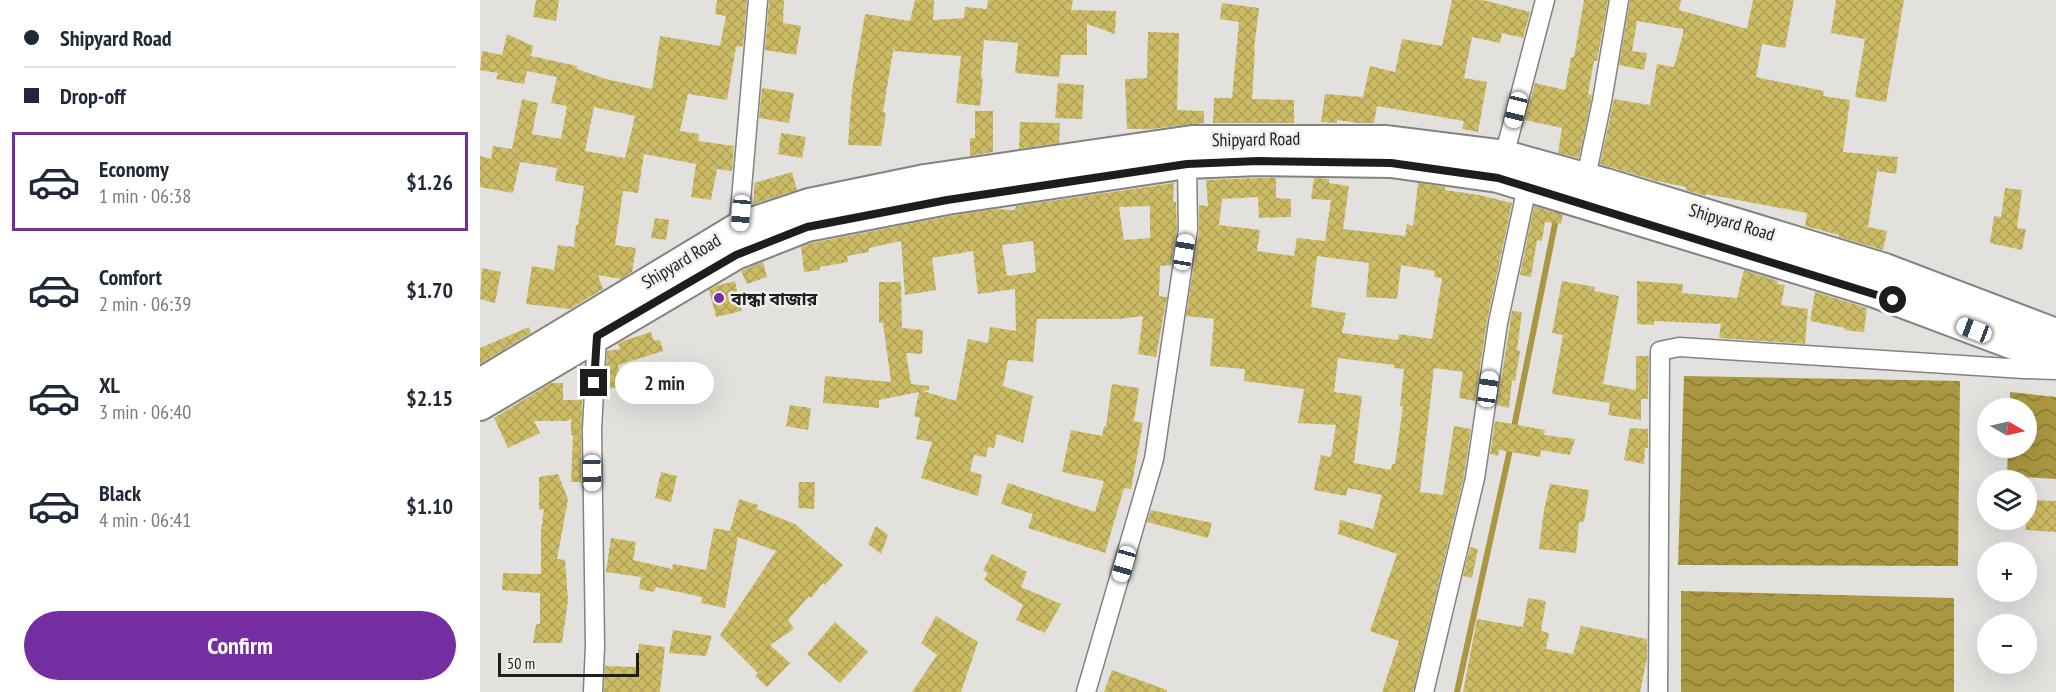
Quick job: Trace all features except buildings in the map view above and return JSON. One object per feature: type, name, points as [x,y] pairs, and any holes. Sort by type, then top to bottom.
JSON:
[{"type":"main road","name":"Shipyard Road","points":[[480,382],[740,226],[809,203],[925,179],[1192,140],[1384,140],[1502,166],[1583,190],[1885,268],[2056,333]]},
{"type":"main road","name":"Shipyard Road","points":[[480,406],[736,255],[807,227],[947,200],[1187,164],[1258,161],[1502,166],[1527,187],[1583,190],[1872,292],[2056,361]]},
{"type":"street","points":[[736,255],[758,0]]},
{"type":"street","points":[[1502,166],[1545,0]]},
{"type":"street","points":[[1583,190],[1619,0]]},
{"type":"street","points":[[1086,692],[1155,459],[1188,229],[1187,164]]},
{"type":"street","points":[[1424,692],[1475,478],[1498,323],[1527,187]]},
{"type":"street","points":[[593,692],[595,646],[592,430],[597,336]]},
{"type":"street","points":[[1658,692],[1660,351],[1678,347],[2056,370]]},
{"type":"water","points":[[1684,376],[1960,381],[1958,566],[1678,565]]},
{"type":"water","points":[[2010,392],[2056,397],[2056,479],[2037,478],[2037,470],[2007,470],[2008,458],[2037,458],[2037,398],[2010,398]]},
{"type":"water","points":[[1681,591],[1954,598],[1954,692],[1681,692]]},
{"type":"waterway","points":[[1513,432],[1559,204]]},
{"type":"waterway","points":[[1457,692],[1511,445]]},
{"type":"place","name":"বান্ধা বাজার","points":[[719,298]]},
{"type":"route","points":[[594,383],[597,336],[736,255],[807,227],[947,200],[1187,164],[1258,161],[1391,163],[1498,178],[1893,300]]}]
